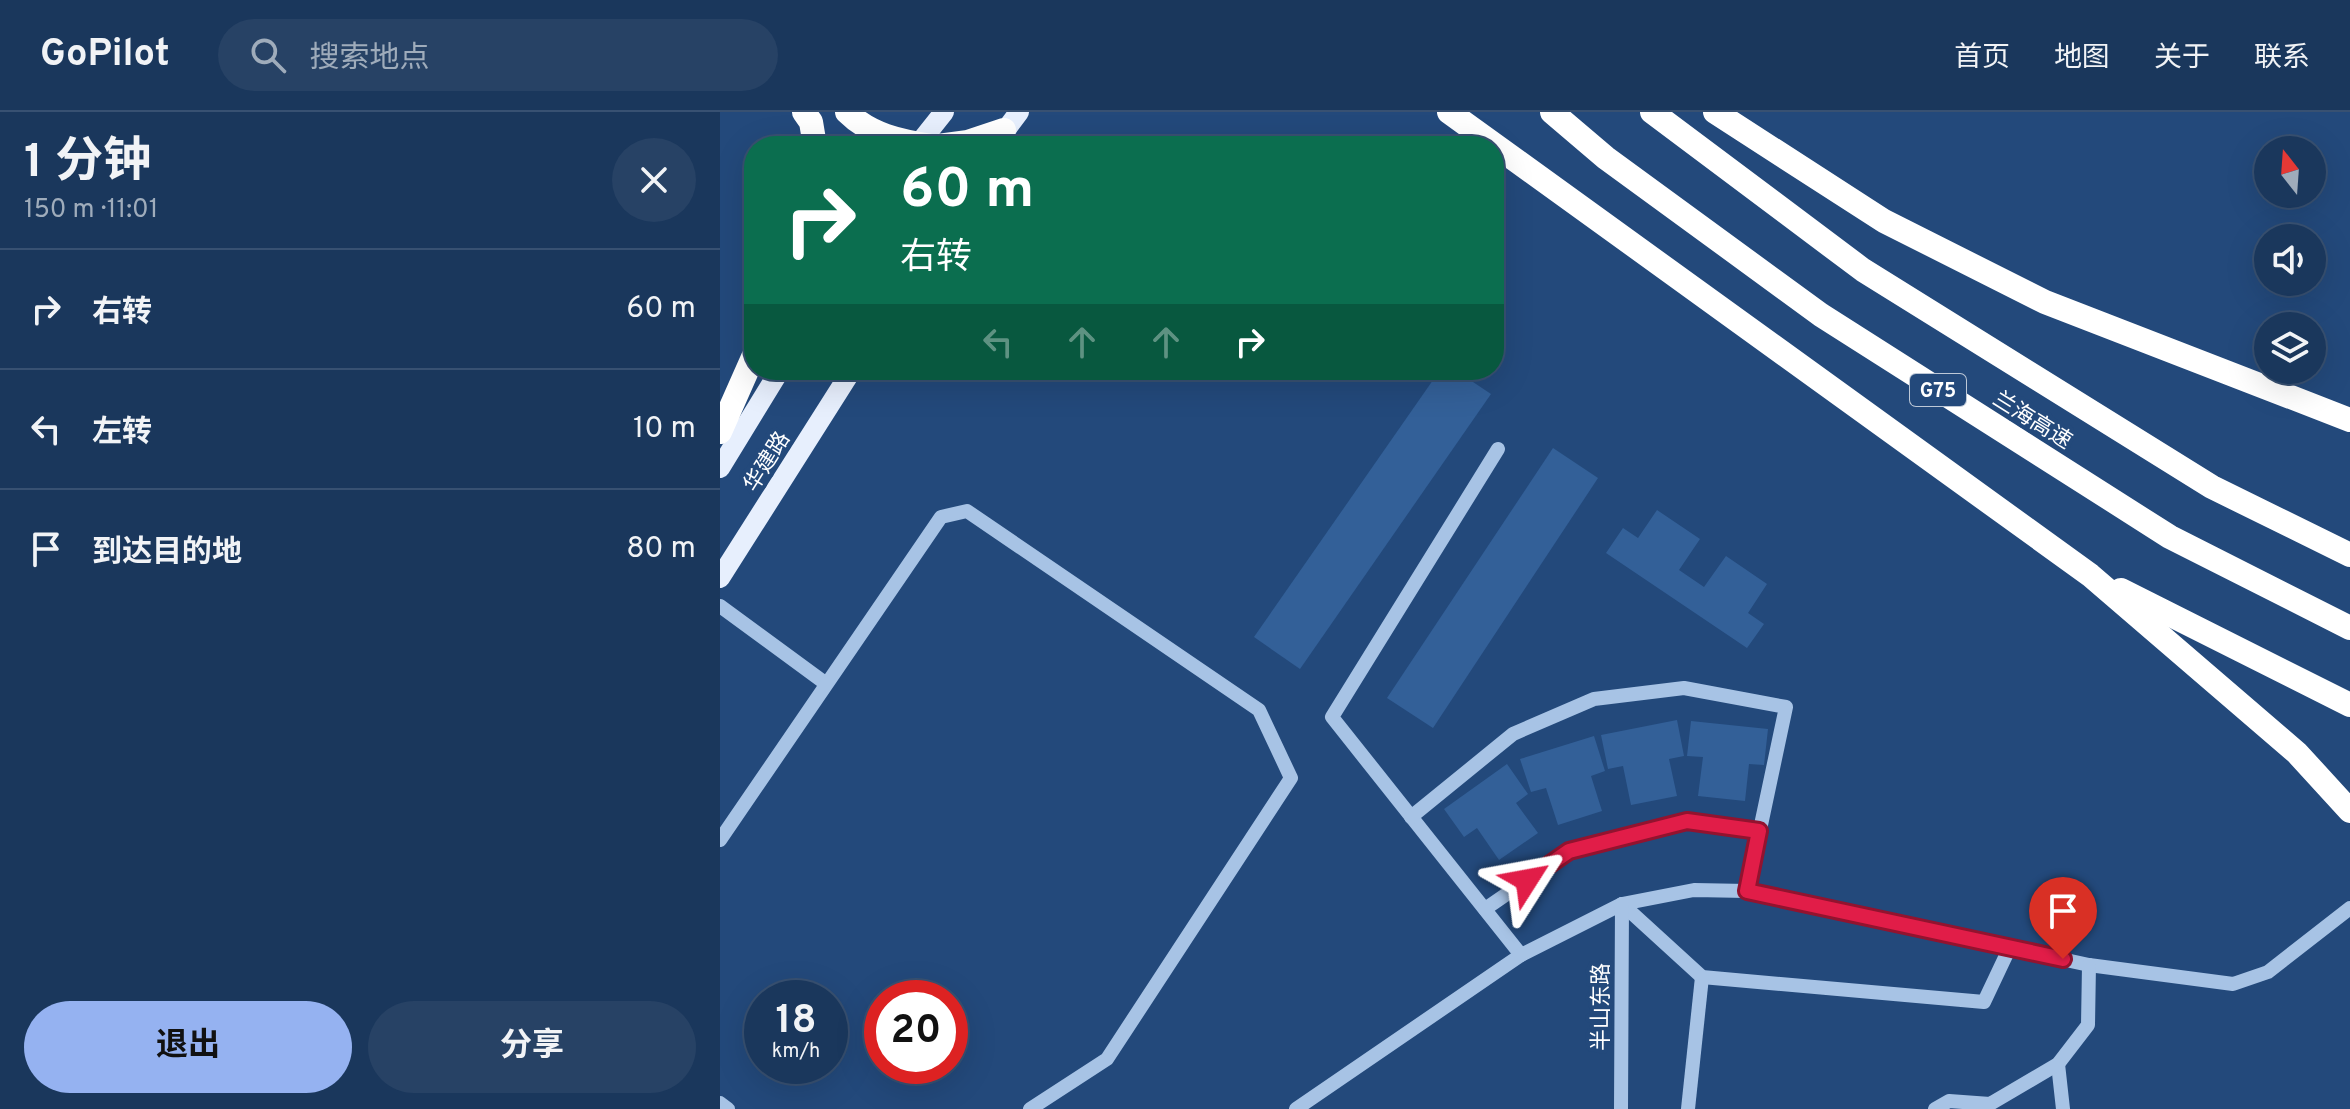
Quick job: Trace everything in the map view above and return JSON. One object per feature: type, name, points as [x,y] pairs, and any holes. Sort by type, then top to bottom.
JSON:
[{"type":"highway","points":[[804,112],[811,122],[813,136]]},
{"type":"highway","points":[[847,112],[861,126],[885,136]]},
{"type":"highway","points":[[1449,112],[1482,136]]},
{"type":"highway","name":"兰海高速","points":[[1552,112],[1606,158],[1821,315],[2170,537],[2350,628]]},
{"type":"highway","name":"兰海高速","points":[[1652,112],[1863,270],[2212,487],[2350,555]]},
{"type":"highway","points":[[1715,112],[1884,221],[2045,302],[2350,420]]},
{"type":"highway","points":[[986,136],[1006,129]]},
{"type":"highway","points":[[1504,152],[2090,575],[2297,753],[2350,811]]},
{"type":"highway","points":[[720,432],[744,378]]},
{"type":"highway","points":[[2090,575],[2350,705]]},
{"type":"main road","points":[[931,136],[944,112]]},
{"type":"main road","name":"华建路","points":[[720,468],[774,380]]},
{"type":"main road","name":"华建路","points":[[720,578],[846,380]]},
{"type":"street","points":[[1498,449],[1332,717],[1521,955]]},
{"type":"street","points":[[720,840],[941,517],[967,511],[1259,710],[1291,778],[1107,1059],[1030,1109]]},
{"type":"street","points":[[720,606],[825,683]]},
{"type":"street","points":[[1411,817],[1513,734],[1594,699],[1684,688],[1786,707],[1747,891]]},
{"type":"street","points":[[1485,909],[1569,851],[1687,821],[1759,831]]},
{"type":"street","points":[[1296,1109],[1521,955],[1622,904],[1694,890],[1747,891],[2089,965],[2233,984],[2268,972],[2350,908]]},
{"type":"street","points":[[1622,904],[1702,977],[1984,1002],[2010,947]]},
{"type":"street","name":"半山东路","points":[[1621,1109],[1622,904]]},
{"type":"street","points":[[1935,1109],[1949,1101],[1990,1104],[2058,1064],[2088,1025],[2089,965]]},
{"type":"street","points":[[1688,1109],[1702,977]]},
{"type":"street","points":[[2058,1064],[2063,1109]]},
{"type":"street","points":[[720,1103],[728,1109]]},
{"type":"building","points":[[1433,380],[1470,380],[1491,394],[1300,669],[1254,637]]},
{"type":"building","points":[[1553,448],[1598,478],[1433,728],[1387,698]]},
{"type":"building","points":[[1657,510],[1700,539],[1679,570],[1704,587],[1726,556],[1767,584],[1748,613],[1764,624],[1747,648],[1606,553],[1623,528],[1638,538]]},
{"type":"building","points":[[1677,720],[1684,756],[1669,759],[1677,796],[1631,805],[1623,766],[1608,769],[1601,735]]},
{"type":"building","points":[[1691,721],[1768,729],[1764,765],[1749,764],[1745,801],[1698,796],[1703,757],[1687,756]]},
{"type":"building","points":[[1594,736],[1605,771],[1591,776],[1602,811],[1558,825],[1546,788],[1531,792],[1520,759]]},
{"type":"building","points":[[1507,764],[1528,794],[1516,803],[1538,833],[1499,860],[1477,828],[1464,837],[1444,809]]},
{"type":"route","points":[[1527,880],[1569,851],[1687,821],[1759,831],[1747,891],[2063,959]]}]
